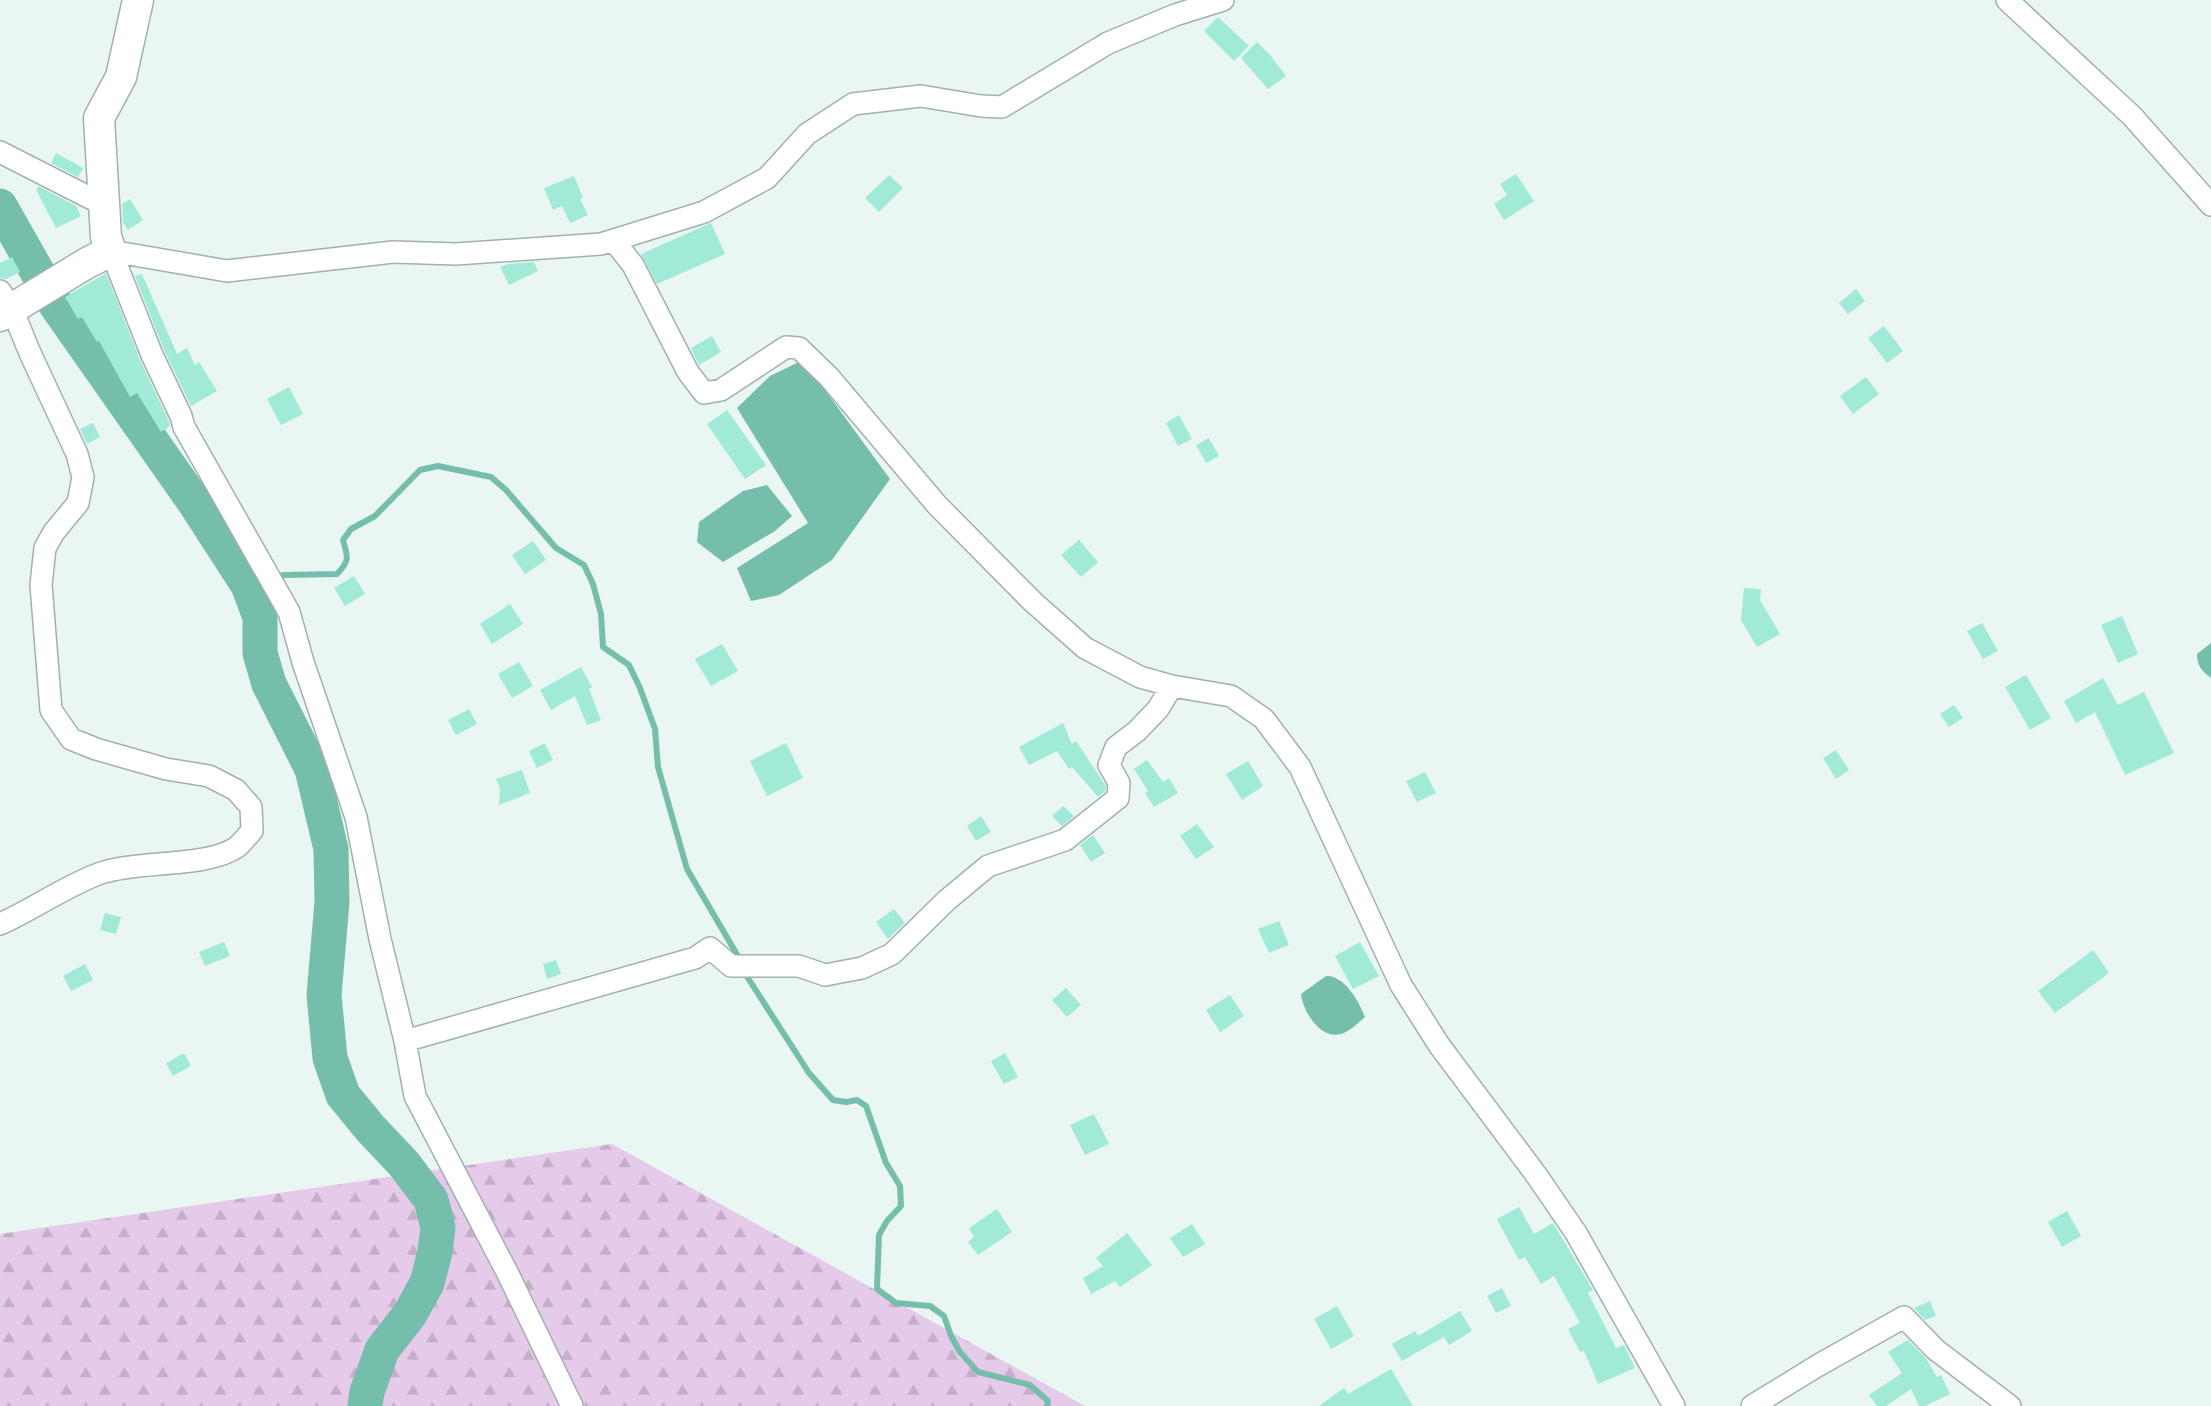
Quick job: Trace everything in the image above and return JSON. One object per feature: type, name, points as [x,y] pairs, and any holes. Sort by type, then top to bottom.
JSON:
[{"type":"street","points":[[138,0],[121,77],[99,118],[106,237],[152,355],[184,427],[289,612],[303,662],[356,817],[415,1096],[497,1251],[572,1406]]},
{"type":"street","points":[[0,924],[101,873],[134,865],[213,858],[237,847],[252,831],[251,807],[236,790],[209,776],[166,769],[96,749],[71,738],[51,710],[41,585],[45,548],[54,532],[78,503],[83,477],[77,454],[30,353],[11,303],[111,251],[227,271],[393,252],[456,254],[614,241],[704,212],[767,178],[807,134],[853,104],[921,96],[1002,107],[1108,43],[1175,15],[1223,0]]},
{"type":"street","points":[[2007,0],[2132,116],[2211,205]]},
{"type":"street","points":[[0,152],[104,205]]},
{"type":"street","points":[[614,241],[633,265],[682,362],[704,393],[722,390],[786,347],[799,348],[830,377],[937,505],[1032,601],[1085,648],[1140,677],[1172,686],[1231,696],[1264,719],[1300,767],[1401,985],[1439,1045],[1576,1233],[1674,1406]]},
{"type":"street","points":[[405,1041],[695,958],[710,948],[731,966],[799,966],[825,975],[862,968],[892,954],[947,900],[988,866],[1065,840],[1118,797],[1119,783],[1109,765],[1116,747],[1158,709],[1172,686]]},
{"type":"street","points":[[1752,1406],[1816,1366],[1904,1317],[1936,1350],[2010,1406]]},
{"type":"green space","points":[[612,1144],[1085,1406],[0,1406],[0,1234]]},
{"type":"shaded area","points":[[803,360],[890,479],[832,560],[779,595],[751,601],[737,568],[808,523],[737,408],[770,376]]},
{"type":"shaded area","points":[[767,485],[792,516],[775,531],[723,562],[697,542],[699,522],[743,491]]},
{"type":"shaded area","points":[[2211,643],[2211,678],[2201,668],[2197,654]]},
{"type":"shaded area","points":[[1326,976],[1345,984],[1365,1017],[1341,1034],[1326,1033],[1314,1023],[1302,1001],[1301,994]]},
{"type":"building","points":[[1218,17],[1249,46],[1234,61],[1204,31]]},
{"type":"building","points":[[1257,42],[1286,76],[1268,89],[1241,58]]},
{"type":"building","points":[[56,153],[83,168],[78,177],[51,163]]},
{"type":"building","points":[[1516,174],[1534,201],[1504,220],[1494,204],[1507,195],[1500,184]]},
{"type":"building","points":[[889,175],[903,188],[879,212],[865,198]]},
{"type":"building","points":[[574,176],[583,198],[580,199],[588,215],[570,223],[562,206],[553,210],[544,188]]},
{"type":"building","points":[[38,186],[76,206],[81,216],[56,228],[36,190]]},
{"type":"building","points":[[130,199],[143,220],[128,230],[123,222],[122,204]]},
{"type":"building","points":[[711,223],[725,254],[657,284],[641,254]]},
{"type":"building","points":[[12,257],[20,272],[6,279],[0,278],[0,263]]},
{"type":"building","points":[[534,262],[538,271],[509,285],[500,267],[508,264]]},
{"type":"building","points":[[106,273],[140,360],[169,421],[170,426],[161,432],[137,393],[130,397],[99,341],[97,342],[82,317],[78,319],[65,297]]},
{"type":"building","points":[[142,274],[177,354],[187,348],[195,365],[199,362],[217,391],[191,406],[164,350],[135,276]]},
{"type":"building","points":[[1856,289],[1865,301],[1848,314],[1839,303]]},
{"type":"building","points":[[1884,326],[1903,351],[1887,363],[1868,338]]},
{"type":"building","points":[[712,336],[721,352],[699,365],[691,348]]},
{"type":"building","points":[[1866,377],[1879,394],[1853,414],[1840,396]]},
{"type":"building","points":[[289,387],[303,414],[281,425],[267,399]]},
{"type":"building","points":[[727,410],[766,465],[745,479],[707,424]]},
{"type":"building","points":[[1179,415],[1192,439],[1178,446],[1166,423]]},
{"type":"building","points":[[93,423],[100,437],[87,444],[80,429]]},
{"type":"building","points":[[1209,438],[1219,456],[1206,463],[1196,445]]},
{"type":"building","points":[[1079,540],[1098,562],[1081,577],[1061,555]]},
{"type":"building","points":[[533,541],[546,560],[525,574],[512,555]]},
{"type":"building","points":[[354,576],[365,594],[345,606],[334,588]]},
{"type":"building","points":[[1744,588],[1761,589],[1760,600],[1780,634],[1757,647],[1741,620]]},
{"type":"building","points":[[510,604],[523,624],[492,644],[480,624]]},
{"type":"building","points":[[2122,616],[2138,654],[2118,663],[2101,625]]},
{"type":"building","points":[[1982,623],[1998,651],[1983,659],[1967,631]]},
{"type":"building","points":[[722,644],[738,671],[711,686],[695,659]]},
{"type":"building","points":[[519,662],[533,686],[512,698],[498,674]]},
{"type":"building","points":[[581,667],[592,687],[589,689],[601,720],[587,725],[575,696],[551,710],[540,690]]},
{"type":"building","points":[[2026,675],[2051,718],[2030,730],[2005,687]]},
{"type":"building","points":[[2103,678],[2118,705],[2144,692],[2174,753],[2125,775],[2095,712],[2076,723],[2064,701]]},
{"type":"building","points":[[1954,705],[1963,718],[1949,727],[1940,714]]},
{"type":"building","points":[[469,709],[477,724],[456,735],[448,720]]},
{"type":"building","points":[[1063,723],[1072,744],[1076,741],[1106,786],[1105,791],[1098,797],[1072,767],[1069,769],[1057,751],[1029,765],[1019,747]]},
{"type":"building","points":[[545,743],[553,760],[537,768],[529,751]]},
{"type":"building","points":[[786,743],[803,778],[767,796],[750,761]]},
{"type":"building","points":[[1836,750],[1849,770],[1836,779],[1823,758]]},
{"type":"building","points":[[1147,760],[1163,782],[1169,778],[1178,793],[1154,807],[1145,793],[1148,791],[1134,769]]},
{"type":"building","points":[[1248,761],[1263,786],[1242,800],[1226,774]]},
{"type":"building","points":[[522,770],[530,793],[499,805],[500,788],[496,779]]},
{"type":"building","points":[[1425,772],[1436,793],[1417,802],[1406,781]]},
{"type":"building","points":[[1063,806],[1074,816],[1062,826],[1052,816]]},
{"type":"building","points":[[981,816],[991,832],[976,841],[967,826]]},
{"type":"building","points":[[1197,824],[1214,847],[1196,859],[1180,836]]},
{"type":"building","points":[[1093,835],[1105,853],[1091,862],[1080,845]]},
{"type":"building","points":[[894,909],[905,923],[888,939],[876,922]]},
{"type":"building","points":[[105,913],[121,917],[116,934],[100,930]]},
{"type":"building","points":[[1279,921],[1289,945],[1269,953],[1258,929]]},
{"type":"building","points":[[224,942],[230,956],[205,966],[199,952]]},
{"type":"building","points":[[1360,942],[1379,976],[1353,989],[1335,956]]},
{"type":"building","points":[[2093,950],[2109,973],[2055,1013],[2038,991]]},
{"type":"building","points":[[556,960],[561,974],[547,979],[543,964]]},
{"type":"building","points":[[85,964],[93,980],[71,991],[63,976]]},
{"type":"building","points":[[1066,988],[1081,1005],[1067,1017],[1052,1000]]},
{"type":"building","points":[[1230,995],[1244,1016],[1220,1032],[1206,1010]]},
{"type":"building","points":[[184,1053],[191,1066],[173,1076],[166,1063]]},
{"type":"building","points":[[1005,1053],[1018,1077],[1004,1084],[991,1061]]},
{"type":"building","points":[[1094,1114],[1109,1144],[1085,1155],[1070,1125]]},
{"type":"building","points":[[1519,1207],[1534,1234],[1553,1223],[1593,1290],[1588,1293],[1616,1348],[1624,1345],[1635,1368],[1598,1384],[1584,1351],[1580,1352],[1568,1329],[1580,1323],[1554,1276],[1541,1284],[1525,1257],[1519,1260],[1497,1219]]},
{"type":"building","points":[[997,1209],[1012,1232],[978,1255],[968,1242],[974,1237],[969,1228]]},
{"type":"building","points":[[2067,1211],[2081,1236],[2062,1247],[2048,1222]]},
{"type":"building","points":[[1192,1224],[1205,1244],[1183,1257],[1170,1238]]},
{"type":"building","points":[[1127,1233],[1152,1265],[1120,1287],[1115,1281],[1091,1294],[1083,1278],[1103,1266],[1096,1258]]},
{"type":"building","points":[[1502,1288],[1511,1306],[1496,1313],[1487,1296]]},
{"type":"building","points":[[1930,1301],[1936,1316],[1925,1320],[1914,1308]]},
{"type":"building","points":[[1337,1306],[1354,1336],[1331,1349],[1314,1319]]},
{"type":"building","points":[[1460,1311],[1472,1331],[1449,1345],[1444,1337],[1402,1361],[1392,1344],[1415,1331],[1418,1336]]},
{"type":"building","points":[[1908,1340],[1925,1357],[1937,1377],[1941,1375],[1950,1394],[1925,1406],[1919,1406],[1911,1389],[1886,1406],[1877,1406],[1869,1395],[1902,1373],[1888,1352]]},
{"type":"building","points":[[1391,1369],[1413,1406],[1319,1406],[1344,1388],[1348,1394]]},
{"type":"waterway","points":[[0,206],[56,305],[195,503],[248,585],[260,617],[260,653],[269,684],[312,769],[331,849],[332,902],[324,995],[330,1058],[343,1095],[404,1164],[431,1200],[438,1227],[427,1283],[410,1314],[382,1350],[367,1392],[365,1406]]},
{"type":"waterway","points":[[248,585],[284,575],[337,574],[346,562],[343,540],[351,529],[375,516],[420,470],[438,466],[491,477],[506,490],[556,548],[584,565],[593,584],[601,614],[603,647],[629,665],[655,729],[658,767],[687,869],[739,958]]},
{"type":"waterway","points":[[746,975],[809,1073],[833,1100],[857,1100],[866,1106],[886,1163],[900,1186],[901,1206],[879,1235],[877,1289],[896,1303],[930,1306],[944,1316],[960,1352],[978,1372],[1030,1385],[1048,1401],[1047,1406]]}]
